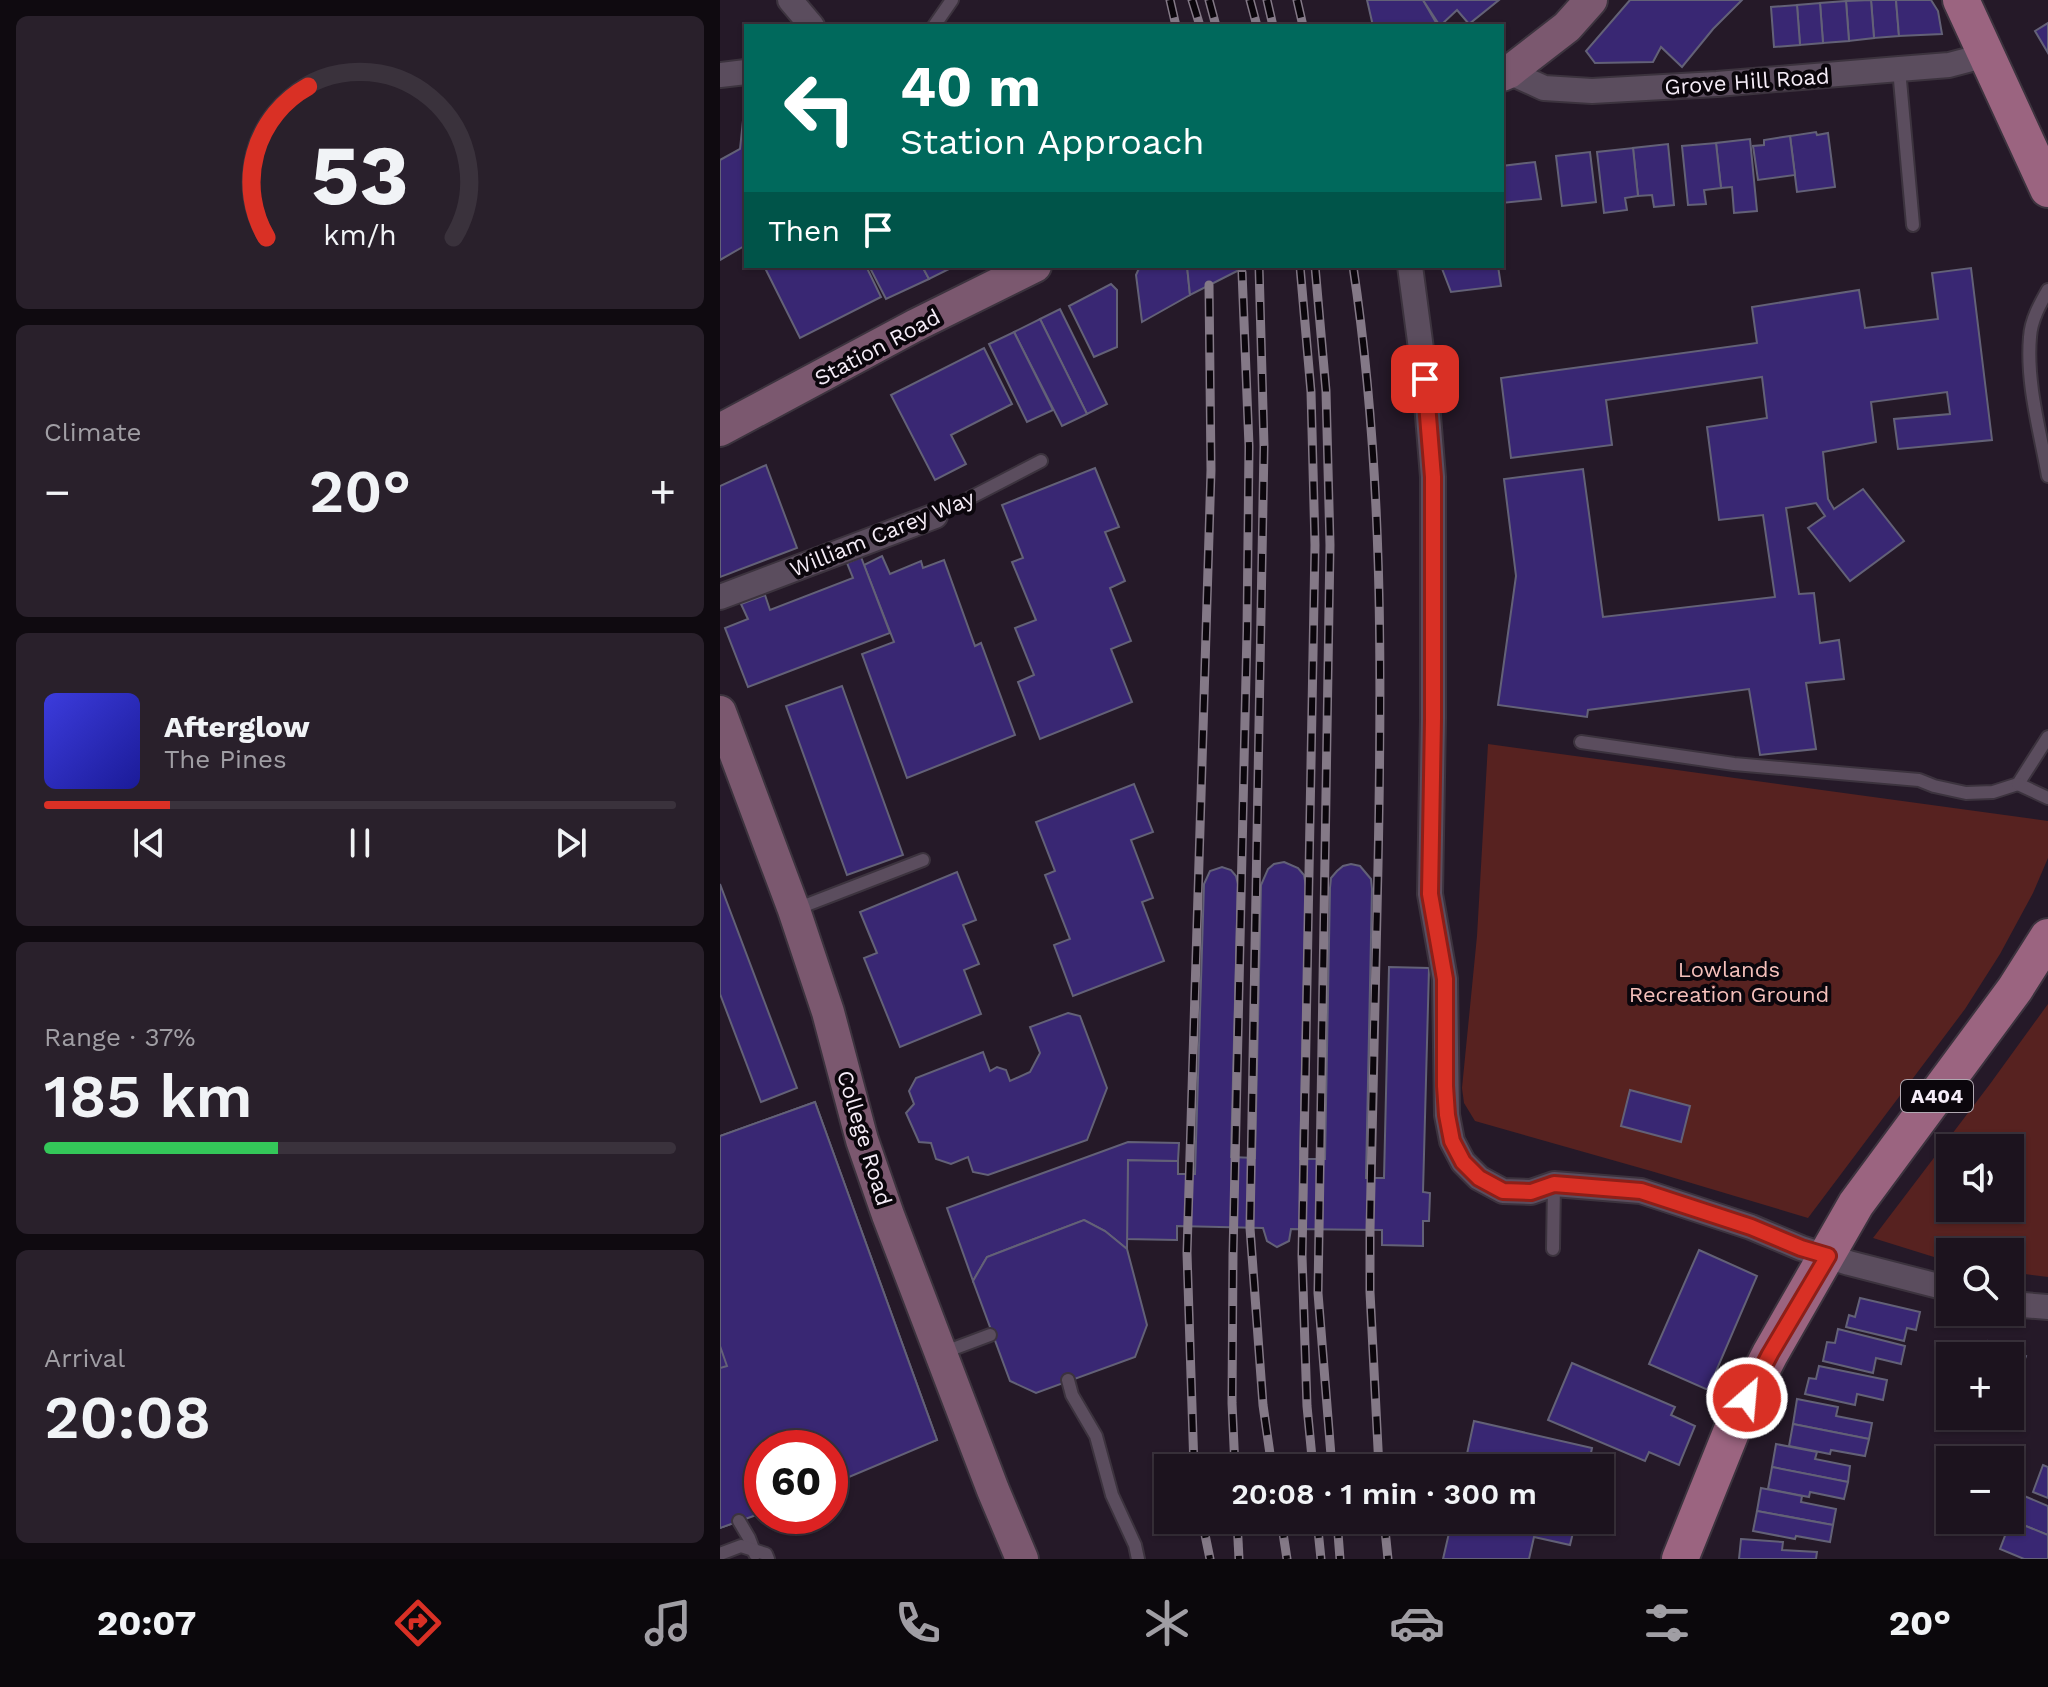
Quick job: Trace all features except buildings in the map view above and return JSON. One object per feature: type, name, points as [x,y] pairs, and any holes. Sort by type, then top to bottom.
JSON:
[{"type":"main road","points":[[1506,73],[1567,27],[1591,0]]},
{"type":"main road","points":[[1961,0],[2048,189]]},
{"type":"main road","name":"Station Road","points":[[720,430],[914,326],[1031,268]]},
{"type":"main road","name":"College Road","points":[[720,712],[794,910],[828,1012],[862,1140],[899,1244],[1022,1559]]},
{"type":"main road","name":"A404","points":[[1680,1559],[1736,1420],[1856,1204],[2015,989],[2048,937]]},
{"type":"street","points":[[790,0],[810,24]]},
{"type":"street","name":"Grove Hill Road","points":[[1506,73],[1544,88],[1592,91],[1949,65],[1987,55]]},
{"type":"street","points":[[720,75],[744,72]]},
{"type":"street","points":[[1410,268],[1425,379],[1433,477],[1430,894],[1445,979],[1445,1086],[1452,1141],[1463,1162],[1479,1178],[1503,1191],[1531,1192],[1554,1184],[1641,1191],[1751,1227],[1801,1248],[1936,1285]]},
{"type":"street","name":"William Carey Way","points":[[720,597],[935,516]]},
{"type":"street","points":[[2024,1305],[2048,1307]]},
{"type":"lane","points":[[935,24],[952,0]]},
{"type":"lane","points":[[1899,69],[1913,225]]},
{"type":"lane","points":[[2048,290],[2037,308],[2030,336],[2031,383],[2048,476]]},
{"type":"lane","name":"William Carey Way","points":[[935,516],[1041,461]]},
{"type":"lane","points":[[1581,742],[1734,764],[1919,780],[1966,793],[1993,792],[2018,784],[2048,737]]},
{"type":"lane","points":[[2018,784],[2048,798]]},
{"type":"lane","points":[[794,910],[923,860]]},
{"type":"lane","points":[[1553,1249],[1554,1184]]},
{"type":"lane","points":[[942,1353],[990,1335]]},
{"type":"lane","points":[[1068,1380],[1072,1395],[1096,1436],[1112,1495],[1135,1545],[1138,1559]]},
{"type":"lane","points":[[739,1521],[757,1559]]},
{"type":"lane","points":[[720,1554],[741,1546],[766,1554],[768,1559]]},
{"type":"green space","name":"Lowlands Recreation Ground","points":[[1488,744],[2048,821],[2048,858],[2000,954],[1965,1009],[1808,1218],[1475,1121],[1464,1103],[1462,1088],[1477,936]]},
{"type":"green space","points":[[2048,1004],[2048,1277],[2024,1274],[2024,1238],[1936,1238],[1936,1258],[1873,1238],[1936,1155],[1936,1222],[2024,1222],[2024,1134],[1952,1134]]},
{"type":"railway","points":[[1170,0],[1176,24]]},
{"type":"railway","points":[[1192,0],[1199,24]]},
{"type":"railway","points":[[1209,0],[1215,24]]},
{"type":"railway","points":[[1250,0],[1256,24]]},
{"type":"railway","points":[[1267,0],[1273,24]]},
{"type":"railway","points":[[1297,0],[1303,24]]},
{"type":"railway","points":[[1259,268],[1264,446],[1250,1228],[1263,1405],[1270,1454]]},
{"type":"railway","points":[[1300,268],[1311,392],[1315,545],[1302,1256],[1312,1454]]},
{"type":"railway","points":[[1315,268],[1326,391],[1330,545],[1318,1293],[1331,1454]]},
{"type":"railway","points":[[1353,268],[1370,415],[1380,640],[1370,1292],[1378,1454]]},
{"type":"railway","points":[[1234,1454],[1233,1254],[1249,446],[1242,272]]},
{"type":"railway","points":[[1194,1454],[1187,1253],[1211,470],[1209,285]]},
{"type":"railway","points":[[1205,1534],[1210,1559]]},
{"type":"railway","points":[[1238,1534],[1239,1559]]},
{"type":"railway","points":[[1283,1534],[1287,1559]]},
{"type":"railway","points":[[1318,1534],[1321,1559]]},
{"type":"railway","points":[[1338,1534],[1340,1559]]},
{"type":"railway","points":[[1385,1534],[1388,1559]]},
{"type":"route","points":[[1425,379],[1433,477],[1430,894],[1445,979],[1445,1086],[1452,1141],[1463,1162],[1479,1178],[1503,1191],[1531,1192],[1554,1184],[1641,1191],[1828,1256],[1747,1398]]}]
